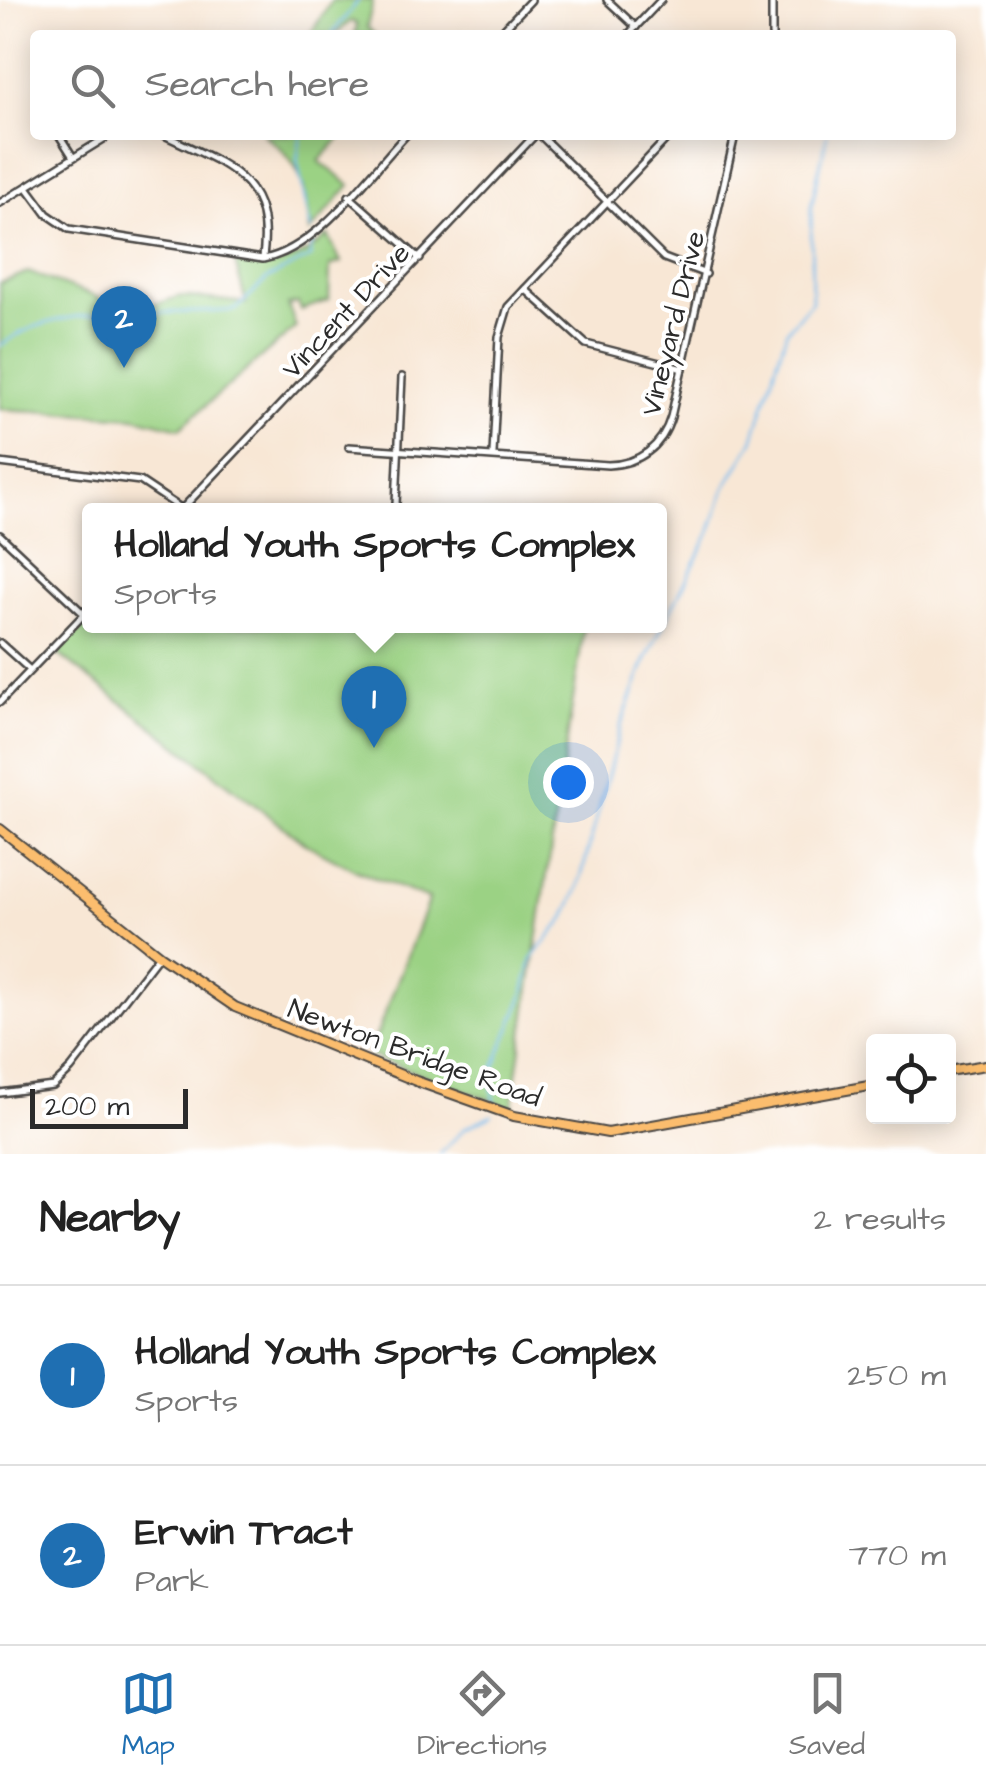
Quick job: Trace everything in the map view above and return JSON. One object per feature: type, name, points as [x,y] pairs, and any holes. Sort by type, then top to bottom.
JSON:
[{"type":"main road","name":"Newton Bridge Road","points":[[0,830],[159,954],[259,1019],[416,1081],[555,1126],[625,1130],[866,1086]]},
{"type":"main road","points":[[956,1070],[986,1064]]},
{"type":"street","points":[[503,30],[531,0]]},
{"type":"street","points":[[607,0],[636,27]]},
{"type":"street","points":[[633,30],[661,0]]},
{"type":"street","points":[[772,0],[772,30]]},
{"type":"street","points":[[62,140],[73,157]]},
{"type":"street","points":[[0,203],[102,140]]},
{"type":"street","points":[[173,140],[239,176],[255,192],[266,219],[263,260]]},
{"type":"street","points":[[27,187],[47,214],[68,229],[263,260],[299,246],[401,140]]},
{"type":"street","name":"Vincent Drive","points":[[189,503],[532,140]]},
{"type":"street","points":[[542,140],[664,258],[706,274]]},
{"type":"street","points":[[493,454],[498,337],[508,308],[665,140]]},
{"type":"street","name":"Vineyard Drive","points":[[349,447],[493,454],[608,465],[638,459],[666,432],[706,274],[733,140]]},
{"type":"street","points":[[349,196],[420,260]]},
{"type":"street","points":[[524,288],[586,344],[683,369]]},
{"type":"street","points":[[396,503],[402,377]]},
{"type":"street","points":[[0,464],[140,481],[172,503]]},
{"type":"street","points":[[0,535],[82,607]]},
{"type":"street","points":[[0,702],[82,615]]},
{"type":"street","points":[[0,643],[30,670]]},
{"type":"street","points":[[0,1093],[53,1086],[72,1068],[159,954]]},
{"type":"green space","points":[[332,0],[373,0],[367,27],[370,30],[356,30],[357,24],[351,21],[340,30],[313,30]]},
{"type":"green space","points":[[270,140],[338,140],[319,161],[350,185],[310,232],[300,177]]},
{"type":"green space","points":[[328,235],[341,262],[330,266],[329,300],[301,310],[298,303],[288,305],[296,327],[180,428],[135,417],[0,409],[0,283],[28,272],[97,297],[122,314],[181,296],[246,303],[235,262],[262,265],[286,261],[307,252]]},
{"type":"green space","points":[[82,626],[82,633],[583,633],[512,1108],[369,1055],[429,899],[357,871],[306,844],[57,653]]},
{"type":"waterway","points":[[335,30],[359,0]]},
{"type":"waterway","points":[[300,140],[297,160],[311,230]]},
{"type":"waterway","points":[[667,618],[710,533],[725,488],[753,441],[787,330],[812,301],[811,207],[826,140]]},
{"type":"waterway","points":[[0,346],[24,331],[82,316],[235,310],[267,279],[310,257],[312,240]]},
{"type":"waterway","points":[[495,1103],[490,1077],[523,997],[532,959],[565,918],[578,889],[621,725],[659,633]]},
{"type":"waterway","points":[[440,1154],[465,1128],[492,1115]]},
{"type":"place","name":"Erwin Tract","points":[[124,368]]},
{"type":"place","name":"Holland Youth Sports Complex","points":[[374,748]]}]
